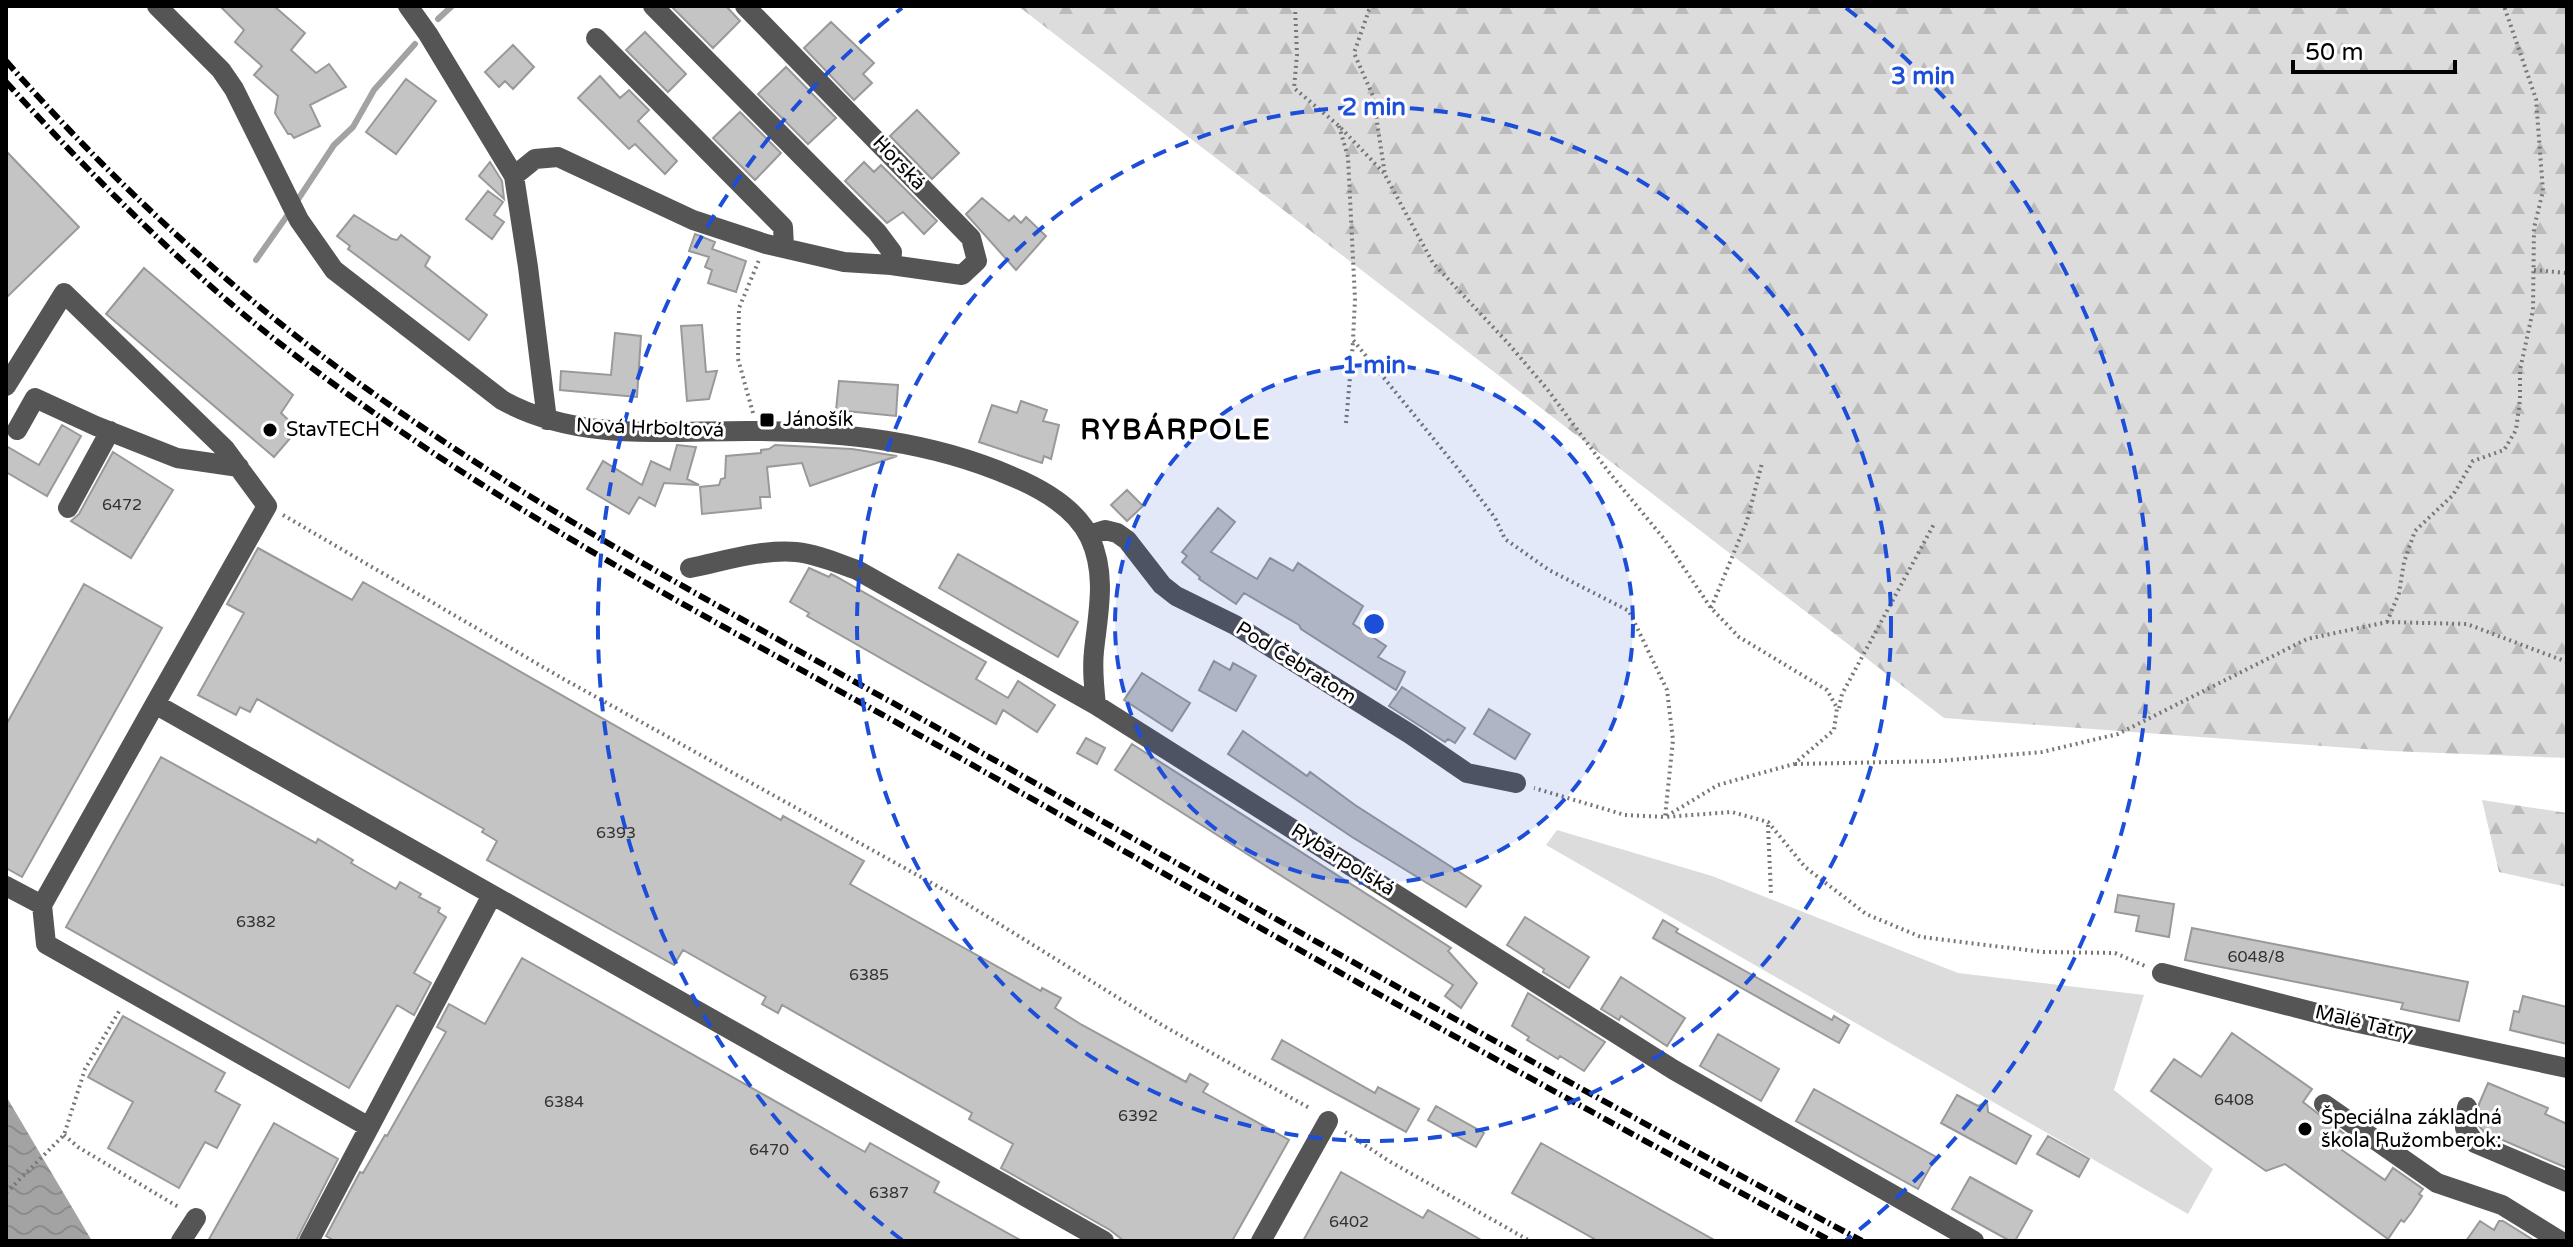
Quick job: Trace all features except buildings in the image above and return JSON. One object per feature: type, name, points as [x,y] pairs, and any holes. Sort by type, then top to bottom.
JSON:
[{"type":"street","name":"Nová Hrboltová","points":[[157,6],[221,70],[234,89],[299,220],[334,270],[502,400],[547,420],[608,430],[819,432],[875,439],[959,456],[1039,489],[1075,517],[1089,535]]},
{"type":"street","points":[[408,6],[514,176],[547,420]]},
{"type":"street","points":[[653,6],[877,232],[892,252],[891,265]]},
{"type":"street","name":"Horská","points":[[514,176],[535,159],[558,157],[693,220],[775,245],[844,262],[962,275],[977,261],[971,238],[745,6]]},
{"type":"street","points":[[596,38],[783,227],[775,245]]},
{"type":"street","points":[[6,386],[15,356],[64,293],[225,449],[267,506],[42,905],[46,944],[369,1127]]},
{"type":"street","points":[[17,430],[35,398],[177,458],[239,467]]},
{"type":"street","points":[[68,508],[110,431]]},
{"type":"street","name":"Pod Čebratom","points":[[1089,535],[1105,530],[1117,533],[1127,540],[1162,585],[1176,596],[1235,625],[1467,773],[1516,783]]},
{"type":"street","points":[[1089,535],[1100,585],[1094,653],[1096,705]]},
{"type":"street","name":"Rybárpoľská","points":[[690,568],[765,552],[797,552],[826,558],[857,570],[1096,705],[1674,1070],[1974,1241]]},
{"type":"street","points":[[155,704],[1104,1241]]},
{"type":"street","points":[[6,886],[42,905]]},
{"type":"street","points":[[309,1241],[492,895]]},
{"type":"street","name":"Malé Tatry","points":[[2162,973],[2340,1019],[2567,1068]]},
{"type":"street","points":[[2324,1104],[2437,1183],[2502,1205],[2560,1241]]},
{"type":"street","points":[[2467,1107],[2465,1128],[2475,1143],[2567,1182]]},
{"type":"street","points":[[1261,1241],[1328,1121]]},
{"type":"street","points":[[181,1241],[196,1218]]},
{"type":"path","points":[[1295,6],[1297,55],[1294,88],[1339,126],[1385,175],[1433,263],[1547,389],[1608,471],[1665,540],[1711,608],[1739,637],[1827,690],[1837,708],[1834,730]]},
{"type":"path","points":[[1374,6],[1369,10],[1354,53],[1373,96],[1385,175]]},
{"type":"path","points":[[2387,622],[2399,593],[2404,562],[2415,531],[2453,495],[2473,461],[2504,450],[2516,430],[2520,370],[2533,310],[2534,228],[2543,191],[2536,99],[2504,6]]},
{"type":"path","points":[[1339,126],[1348,157],[1355,299],[1346,423]]},
{"type":"path","points":[[758,431],[738,359],[739,308],[775,245]]},
{"type":"path","points":[[2533,270],[2567,273]]},
{"type":"path","points":[[1353,340],[1459,470],[1495,518],[1505,539],[1549,570],[1629,611],[1667,690],[1673,740],[1665,817]]},
{"type":"path","points":[[1711,608],[1747,521],[1762,463]]},
{"type":"path","points":[[267,506],[560,677],[946,891],[1162,1025],[1530,1241]]},
{"type":"path","points":[[1794,764],[1834,730],[1842,694],[1934,524]]},
{"type":"path","points":[[1665,817],[1718,785],[1794,764],[1940,761],[2042,752],[2118,734],[2307,639],[2387,622],[2467,624],[2567,662]]},
{"type":"path","points":[[1516,783],[1625,815],[1665,817],[1732,812],[1768,822],[1805,867],[1866,914],[1921,937],[2043,952],[2115,953],[2162,973]]},
{"type":"path","points":[[1768,822],[1771,894]]},
{"type":"path","points":[[6,1193],[64,1135],[85,1069],[130,991]]},
{"type":"path","points":[[64,1135],[78,1147],[196,1218]]},
{"type":"green space","points":[[1018,6],[2567,6],[2567,758],[2390,751],[1944,718]]},
{"type":"green space","points":[[2482,800],[2567,813],[2567,887],[2499,872]]},
{"type":"green space","points":[[1557,830],[1712,876],[1958,973],[2144,995],[2114,1090],[2213,1169],[2188,1214],[1546,845]]},
{"type":"water","points":[[6,1096],[92,1241],[6,1241]]},
{"type":"waterway","points":[[438,19],[452,6]]},
{"type":"waterway","points":[[295,204],[334,145],[353,127],[374,90],[415,44]]},
{"type":"waterway","points":[[256,260],[289,213]]},
{"type":"railway","points":[[6,61],[85,147],[212,267],[349,376],[496,475],[649,567],[1297,931],[1862,1241]]},
{"type":"railway","points":[[6,82],[123,204],[248,318],[331,382],[505,499],[595,554],[1286,942],[1831,1241]]},
{"type":"place","name":"Jánošík","points":[[767,420]]},
{"type":"place","name":"StavTECH","points":[[270,430]]},
{"type":"place","name":"Špeciálna základná škola Ružomberok:","points":[[2305,1129]]},
{"type":"district","name":"RYBÁRPOLE","points":[[1176,430]]}]
